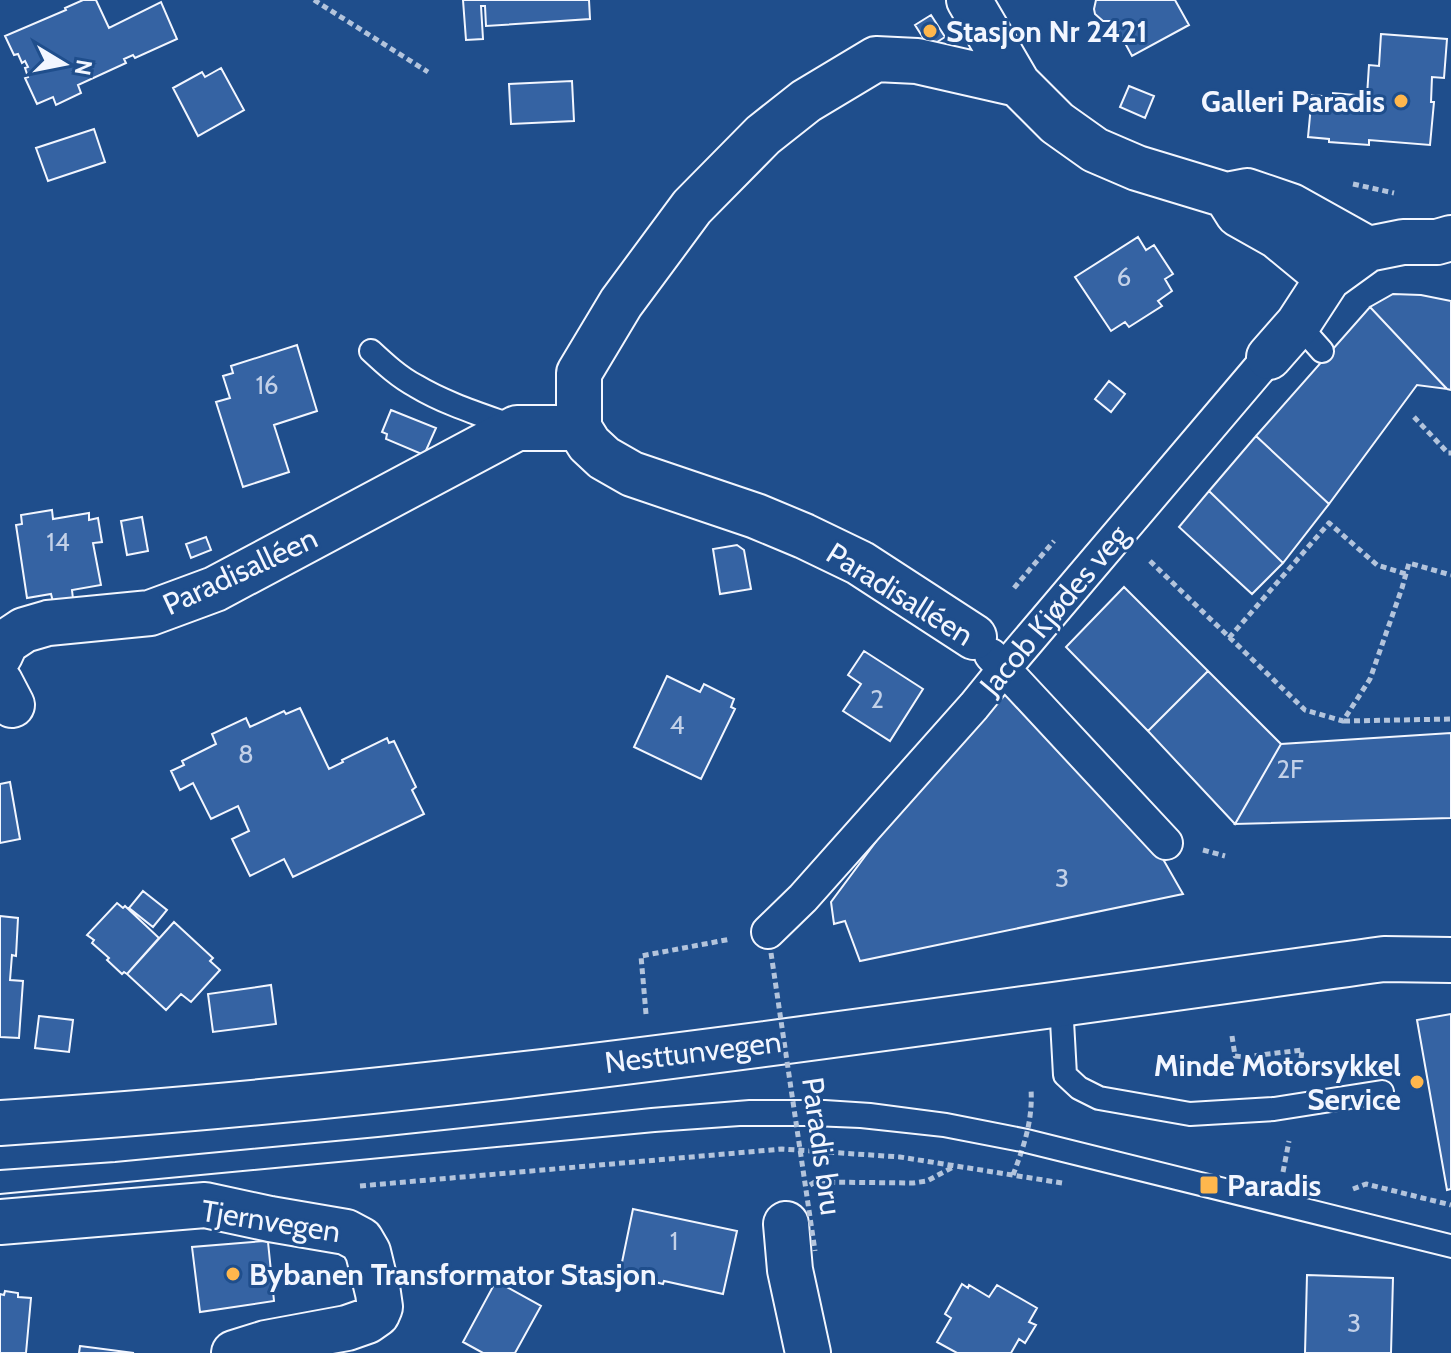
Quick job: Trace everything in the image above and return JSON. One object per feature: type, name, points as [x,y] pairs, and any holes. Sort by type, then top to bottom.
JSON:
[{"type":"street","points":[[969,0],[1018,84],[1057,123],[1095,150],[1137,168],[1226,195],[1247,191],[1291,206],[1368,249]]},
{"type":"street","points":[[579,428],[579,373],[621,303],[692,207],[763,135],[806,101],[876,59],[917,61],[1018,84]]},
{"type":"street","points":[[1226,195],[1238,214],[1277,236],[1328,278]]},
{"type":"street","name":"Jacob Kjødes veg","points":[[770,942],[803,898],[974,706],[1269,357],[1310,338],[1328,278],[1368,249],[1403,242],[1446,245]]},
{"type":"street","name":"Paradisalléen","points":[[0,655],[6,642],[24,630],[48,623],[150,613],[215,589],[517,428],[579,428],[589,444],[604,458],[632,474],[756,516],[804,536],[860,563],[974,637],[1166,843]]},
{"type":"street","name":"Nesttunvegen","points":[[1384,959],[1451,929]]},
{"type":"street","name":"Nesttunvegen","points":[[0,1123],[279,1101],[602,1064],[1384,959],[1451,960]]},
{"type":"street","name":"Tjernvegen","points":[[0,1222],[205,1205],[346,1232],[361,1240],[368,1252],[378,1293],[380,1307],[377,1314],[347,1328],[266,1343],[234,1353]]},
{"type":"street","points":[[800,1238],[790,1270],[808,1353]]},
{"type":"lane","name":"Paradisalléen","points":[[371,351],[424,391],[517,428]]},
{"type":"lane","points":[[1061,1003],[1065,1075],[1079,1088],[1099,1098],[1190,1114],[1274,1109],[1382,1092]]},
{"type":"path","points":[[314,0],[428,72]]},
{"type":"path","points":[[1350,184],[1407,194]]},
{"type":"path","points":[[1414,417],[1451,453]]},
{"type":"path","points":[[1229,638],[1329,523],[1377,565],[1406,574]]},
{"type":"path","points":[[1120,531],[1305,710],[1343,721],[1451,719]]},
{"type":"path","points":[[1343,721],[1370,679],[1409,563],[1451,575]]},
{"type":"path","points":[[646,1015],[641,956],[770,942]]},
{"type":"path","name":"Paradis bru","points":[[770,942],[800,1238]]},
{"type":"path","points":[[1232,1036],[1235,1056],[1302,1050]]},
{"type":"path","points":[[1013,1175],[1032,1108]]},
{"type":"path","points":[[359,1186],[782,1149],[900,1157],[1062,1183]]},
{"type":"path","points":[[800,1238],[795,1198],[804,1187],[815,1182],[927,1181],[956,1165]]},
{"type":"path","points":[[1353,1189],[1366,1184],[1451,1205]]},
{"type":"building","points":[[83,0],[96,0],[109,28],[161,2],[177,39],[135,58],[133,55],[124,59],[126,63],[78,85],[81,93],[56,105],[53,97],[37,104],[25,78],[28,77],[25,68],[28,67],[18,54],[14,55],[5,36]]},
{"type":"building","points":[[463,0],[589,0],[590,19],[486,26],[485,6],[481,6],[483,39],[466,40]]},
{"type":"building","points":[[1096,0],[1175,0],[1189,25],[1132,56],[1113,21],[1103,21],[1095,14]]},
{"type":"building","name":"Stasjon Nr 2421","points":[[931,15],[945,37],[929,47],[915,25]]},
{"type":"building","points":[[1381,34],[1447,39],[1444,78],[1432,77],[1431,102],[1434,102],[1430,145],[1369,140],[1369,145],[1308,137],[1312,95],[1367,96],[1369,65],[1379,66]]},
{"type":"building","points":[[221,68],[244,110],[198,136],[173,88],[202,72],[205,77]]},
{"type":"building","points":[[572,81],[574,121],[511,124],[509,84]]},
{"type":"building","points":[[1129,86],[1154,96],[1145,118],[1120,107]]},
{"type":"building","points":[[94,129],[105,162],[48,181],[36,148]]},
{"type":"building","points":[[1138,237],[1146,250],[1154,245],[1173,274],[1165,279],[1172,291],[1158,301],[1162,306],[1129,327],[1125,322],[1111,331],[1075,277]]},
{"type":"building","points":[[1393,294],[1451,301],[1451,390],[1370,307]]},
{"type":"building","points":[[1370,307],[1447,389],[1417,385],[1329,504],[1256,436]]},
{"type":"building","points":[[297,345],[317,411],[274,425],[289,472],[243,487],[216,402],[230,398],[223,376],[233,373],[231,366]]},
{"type":"building","points":[[1109,381],[1125,394],[1111,412],[1095,399]]},
{"type":"building","points":[[391,410],[436,428],[424,455],[386,439],[387,434],[382,432]]},
{"type":"building","points":[[1256,436],[1329,504],[1283,563],[1209,491]]},
{"type":"building","points":[[1209,491],[1283,563],[1252,594],[1179,527]]},
{"type":"building","points":[[52,510],[53,519],[89,513],[89,520],[98,518],[102,542],[93,543],[101,585],[72,590],[73,599],[53,602],[51,594],[27,598],[16,525],[22,524],[21,515]]},
{"type":"building","points":[[142,517],[148,551],[127,555],[121,521]]},
{"type":"building","points":[[206,537],[211,550],[191,558],[186,544]]},
{"type":"building","points":[[737,545],[744,550],[751,589],[720,594],[713,549]]},
{"type":"building","points":[[1124,587],[1208,671],[1148,731],[1066,647]]},
{"type":"building","points":[[864,651],[923,689],[890,741],[843,711],[861,684],[848,675]]},
{"type":"building","points":[[1208,671],[1281,744],[1235,824],[1148,731]]},
{"type":"building","points":[[667,676],[700,692],[704,684],[734,699],[731,707],[735,709],[701,779],[634,747]]},
{"type":"building","points":[[1004,680],[1139,817],[1183,894],[860,961],[845,921],[834,924],[831,902],[901,808]]},
{"type":"building","points":[[300,708],[329,769],[387,738],[389,743],[394,741],[416,787],[412,790],[424,814],[293,877],[284,859],[250,876],[232,839],[249,831],[238,806],[211,819],[193,783],[180,790],[171,771],[184,765],[182,761],[216,744],[212,734],[246,718],[250,727],[284,711],[286,714]]},
{"type":"building","points":[[1451,733],[1451,818],[1235,824],[1281,744]]},
{"type":"building","points":[[10,782],[20,839],[0,843],[0,784]]},
{"type":"building","points":[[143,891],[167,910],[153,927],[129,908]]},
{"type":"building","points":[[117,903],[123,908],[125,906],[159,938],[127,974],[122,974],[107,960],[109,958],[87,935]]},
{"type":"building","points":[[0,916],[18,918],[16,956],[12,955],[10,980],[23,981],[19,1038],[0,1037]]},
{"type":"building","points":[[174,922],[213,958],[210,961],[220,970],[191,1002],[181,994],[166,1010],[127,974]]},
{"type":"building","points":[[271,985],[276,1024],[213,1032],[208,994]]},
{"type":"building","points":[[1451,1014],[1451,1189],[1447,1190],[1417,1020]]},
{"type":"building","points":[[39,1016],[73,1020],[69,1052],[35,1048]]},
{"type":"building","points":[[633,1209],[737,1231],[723,1294],[664,1281],[663,1284],[651,1281],[651,1278],[620,1272]]},
{"type":"building","name":"Bybanen Transformator Stasjon","points":[[268,1242],[274,1301],[200,1312],[192,1247]]},
{"type":"building","points":[[1307,1275],[1393,1278],[1391,1353],[1305,1353]]},
{"type":"building","points":[[496,1281],[541,1306],[515,1353],[483,1353],[463,1342]]},
{"type":"building","points":[[962,1284],[989,1297],[997,1285],[1037,1308],[1029,1322],[1036,1325],[1025,1343],[1019,1339],[1011,1353],[957,1353],[937,1342],[951,1318],[945,1314]]},
{"type":"building","points":[[5,1291],[18,1293],[18,1297],[31,1298],[26,1353],[0,1353],[0,1294],[4,1295]]},
{"type":"building","points":[[80,1346],[134,1353],[79,1353]]},
{"type":"tram line","points":[[0,1170],[378,1137],[651,1108],[749,1100],[825,1100],[947,1113],[1028,1129],[1451,1234]]},
{"type":"tram line","points":[[0,1194],[655,1132],[740,1126],[860,1128],[943,1137],[1021,1152],[1451,1258]]},
{"type":"place","name":"Stasjon Nr 2421","points":[[930,31]]},
{"type":"place","name":"Galleri Paradis","points":[[1401,101]]},
{"type":"place","name":"Minde Motorsykkel Service","points":[[1417,1082]]},
{"type":"place","name":"Paradis","points":[[1209,1185]]},
{"type":"place","name":"Bybanen Transformator Stasjon","points":[[233,1274]]}]
